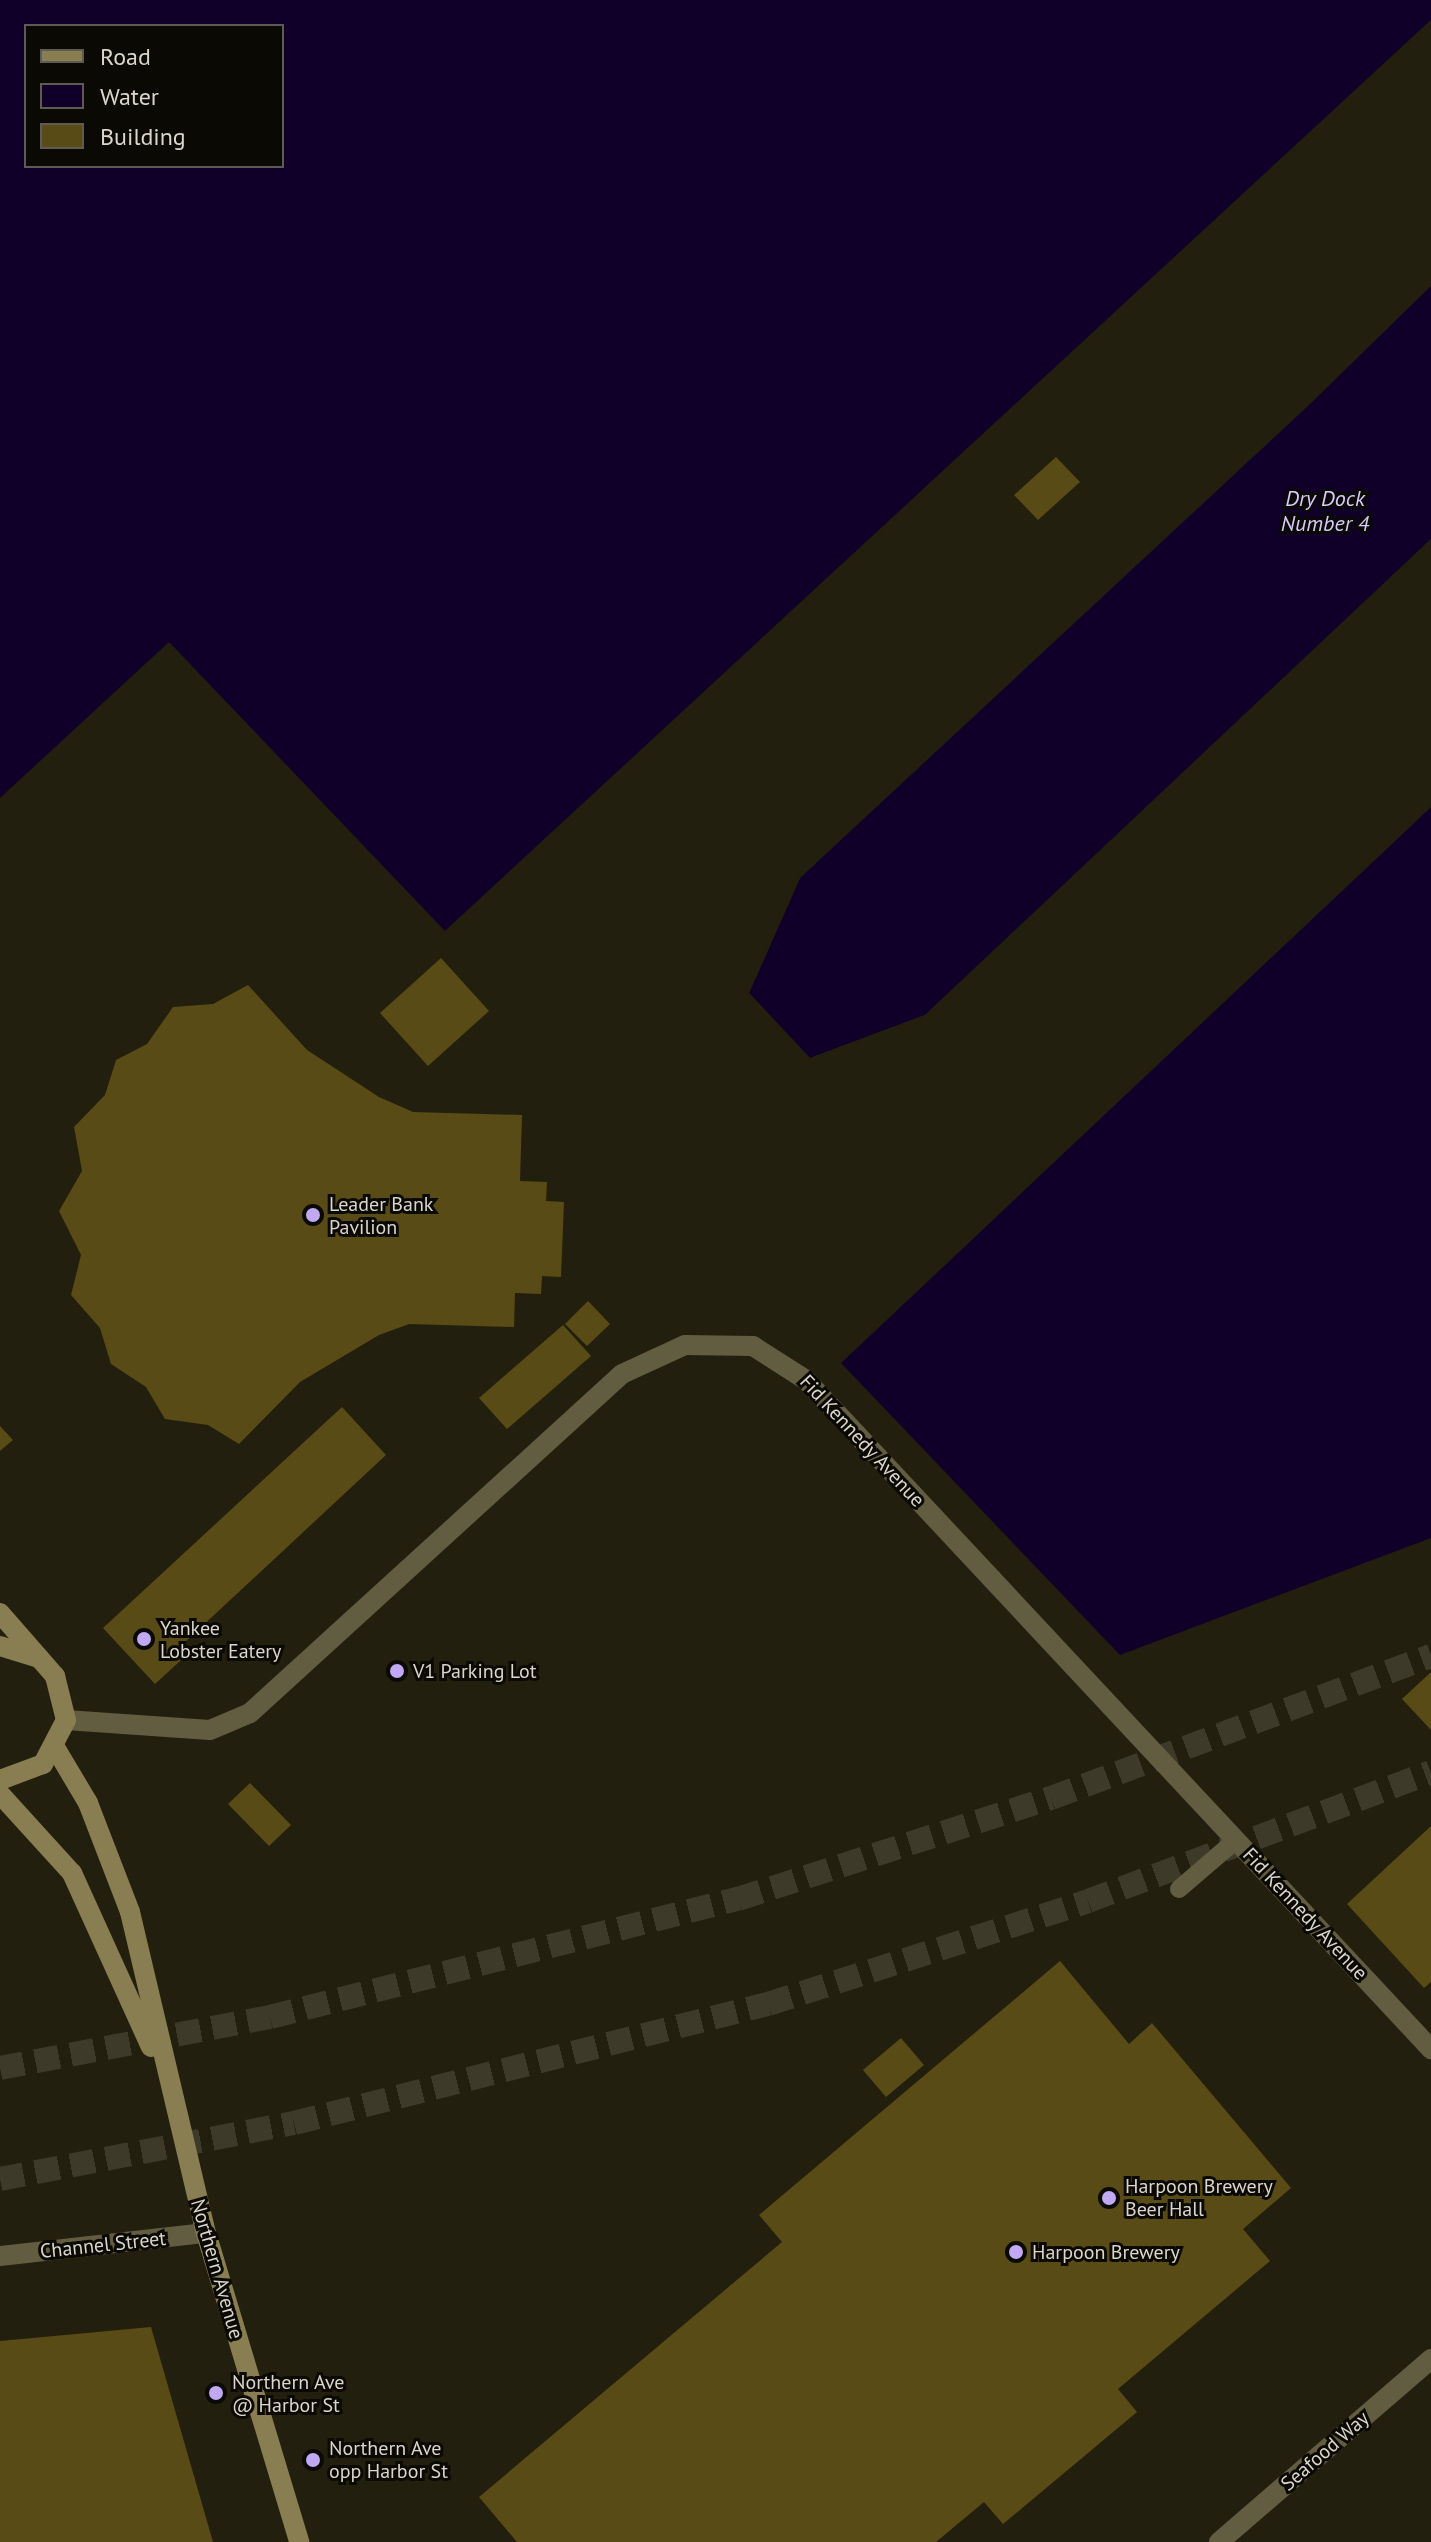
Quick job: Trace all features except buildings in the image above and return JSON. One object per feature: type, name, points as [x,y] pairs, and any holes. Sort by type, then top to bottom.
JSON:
[{"type":"street","name":"Fid Kennedy Avenue","points":[[66,1720],[210,1730],[250,1713],[622,1374],[665,1350],[732,1344],[772,1354],[806,1380],[1431,2049]]},
{"type":"street","points":[[0,1613],[62,1689],[66,1720],[56,1749],[26,1775],[0,1780]]},
{"type":"street","points":[[0,1646],[42,1662]]},
{"type":"street","name":"Northern Avenue","points":[[56,1749],[112,1856],[206,2233],[299,2542]]},
{"type":"street","name":"Northern Avenue","points":[[0,1794],[72,1873],[169,2087]]},
{"type":"street","name":"Channel Street","points":[[0,2256],[206,2233]]},
{"type":"street","name":"Seafood Way","points":[[1219,2542],[1431,2359]]},
{"type":"lane","points":[[1179,1889],[1236,1840]]},
{"type":"water","points":[[0,0],[1431,0],[1431,20],[445,931],[169,642],[0,798]]},
{"type":"water","name":"Dry Dock Number 4","points":[[1431,281],[1431,539],[925,1015],[810,1058],[749,993],[800,878]]},
{"type":"water","points":[[1431,807],[1431,1538],[1120,1655],[841,1363]]},
{"type":"pier","points":[[1431,20],[1431,25],[448,934],[445,931]]},
{"type":"pier","points":[[1431,277],[1431,286],[1309,405],[800,878],[749,993],[810,1058],[925,1015],[1431,539],[1431,545],[927,1018],[807,1061],[745,993],[797,876]]},
{"type":"pier","points":[[1431,803],[1431,807],[841,1363],[838,1360]]},
{"type":"tunnel","points":[[0,2068],[270,2017],[738,1899],[1051,1798],[1431,1656]]},
{"type":"tunnel","points":[[0,2179],[294,2123],[768,2004],[1088,1901],[1431,1772]]},
{"type":"place","name":"Leader Bank Pavilion","points":[[313,1215]]},
{"type":"place","name":"Yankee Lobster Eatery","points":[[144,1639]]},
{"type":"place","name":"V1 Parking Lot","points":[[397,1671]]},
{"type":"place","name":"Harpoon Brewery Beer Hall","points":[[1109,2198]]},
{"type":"place","name":"Harpoon Brewery","points":[[1016,2252]]},
{"type":"place","name":"Northern Ave @ Harbor St","points":[[216,2393]]},
{"type":"place","name":"Northern Ave opp Harbor St","points":[[313,2460]]}]
